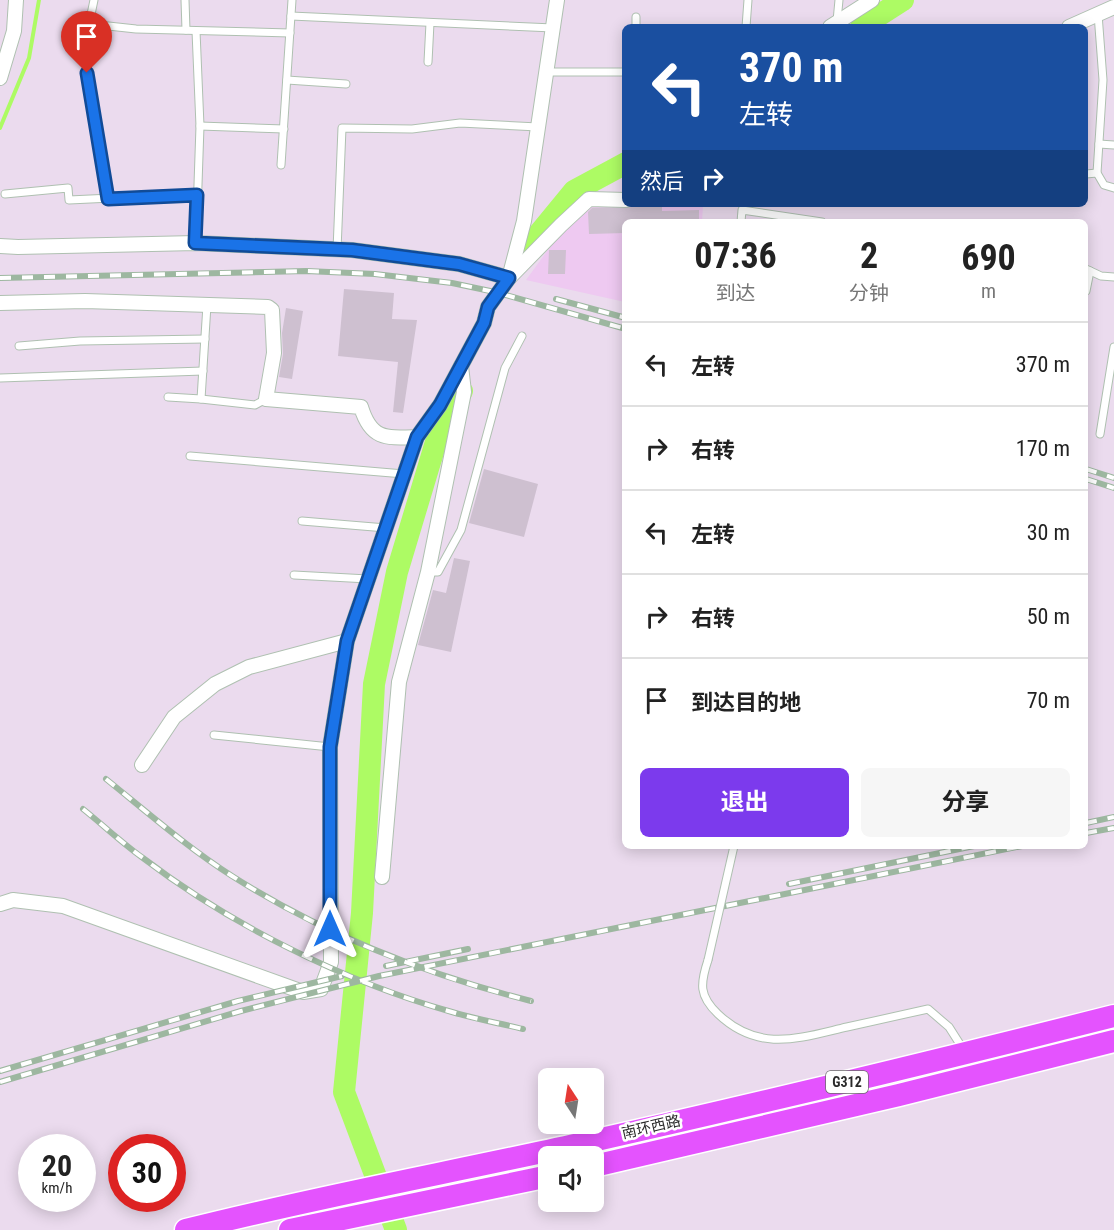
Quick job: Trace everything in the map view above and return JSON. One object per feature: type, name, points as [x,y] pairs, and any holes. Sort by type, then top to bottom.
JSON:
[{"type":"highway","name":"南环西路","points":[[186,1230],[271,1208],[578,1144],[1114,1016]]},
{"type":"highway","name":"南环西路","points":[[604,1164],[899,1095],[1114,1041]]},
{"type":"highway","points":[[290,1230],[538,1178]]},
{"type":"street","points":[[0,78],[14,31],[16,0]]},
{"type":"street","points":[[509,278],[524,220],[557,0]]},
{"type":"street","points":[[835,24],[872,0]]},
{"type":"street","points":[[1076,24],[1114,7]]},
{"type":"street","points":[[0,916],[7,902],[63,906],[303,992],[321,989],[331,962],[330,747],[347,641],[417,437],[440,405],[484,323],[488,307],[509,278],[588,199],[622,200]]},
{"type":"street","points":[[0,246],[195,243],[337,250],[459,264],[509,278]]},
{"type":"street","points":[[0,303],[85,301],[268,307],[272,310],[274,353],[266,399],[361,407],[366,422],[375,434],[394,438],[417,437]]},
{"type":"street","points":[[382,877],[399,682],[428,573],[464,392],[461,366]]},
{"type":"street","points":[[142,765],[174,717],[215,684],[249,667],[347,641]]},
{"type":"lane","points":[[94,0],[84,48],[108,199]]},
{"type":"lane","points":[[185,0],[186,30]]},
{"type":"lane","points":[[281,165],[292,0]]},
{"type":"lane","points":[[746,24],[748,0]]},
{"type":"lane","points":[[833,24],[839,0]]},
{"type":"lane","points":[[1098,14],[1103,80],[1097,173],[1104,185],[1114,188]]},
{"type":"lane","points":[[291,16],[553,28]]},
{"type":"lane","points":[[636,17],[636,24]]},
{"type":"lane","points":[[428,62],[430,22]]},
{"type":"lane","points":[[90,24],[136,29],[290,33]]},
{"type":"lane","points":[[195,243],[200,126],[196,31]]},
{"type":"lane","points":[[546,72],[622,72]]},
{"type":"lane","points":[[287,80],[346,84]]},
{"type":"lane","points":[[337,250],[342,128],[412,129],[460,123],[538,127]]},
{"type":"lane","points":[[200,126],[284,129]]},
{"type":"lane","points":[[1099,144],[1114,144]]},
{"type":"lane","points":[[1088,174],[1097,173]]},
{"type":"lane","points":[[4,194],[68,188],[69,200],[197,195]]},
{"type":"lane","points":[[741,219],[742,210],[802,219]]},
{"type":"lane","points":[[1088,270],[1101,276],[1114,277]]},
{"type":"lane","points":[[201,399],[207,305]]},
{"type":"lane","points":[[428,573],[438,572],[461,530],[506,368],[522,336]]},
{"type":"lane","points":[[19,346],[80,341],[205,339]]},
{"type":"lane","points":[[1101,434],[1114,347]]},
{"type":"lane","points":[[0,378],[203,371]]},
{"type":"lane","points":[[168,397],[255,405],[266,399]]},
{"type":"lane","points":[[190,456],[404,474]]},
{"type":"lane","points":[[302,521],[386,528]]},
{"type":"lane","points":[[294,575],[368,579]]},
{"type":"lane","points":[[214,735],[330,747]]},
{"type":"lane","points":[[733,849],[702,978],[702,989],[706,999],[723,1018],[754,1036],[790,1040],[928,1009],[949,1027],[965,1053]]},
{"type":"shaded area","points":[[584,206],[703,207],[702,219],[622,219],[622,301],[526,280],[564,228]]},
{"type":"building","points":[[662,207],[662,211],[699,210],[699,219],[622,219],[622,233],[589,234],[588,212],[592,208]]},
{"type":"building","points":[[549,250],[566,250],[565,274],[548,274]]},
{"type":"building","points":[[344,289],[394,293],[392,319],[417,320],[403,413],[393,412],[398,362],[338,356]]},
{"type":"building","points":[[286,308],[303,311],[292,379],[279,377]]},
{"type":"building","points":[[484,469],[538,484],[524,537],[469,523]]},
{"type":"building","points":[[454,558],[470,561],[451,652],[418,645],[433,590],[446,593]]},
{"type":"waterway","points":[[0,128],[29,58],[39,0]]},
{"type":"waterway","points":[[866,24],[903,0]]},
{"type":"waterway","points":[[528,247],[574,191],[622,165]]},
{"type":"waterway","points":[[396,1230],[344,1092],[362,913],[374,684],[397,572],[436,442],[462,391]]},
{"type":"railway","points":[[0,278],[306,271],[375,274],[452,283],[495,292],[622,328]]},
{"type":"railway","points":[[556,299],[622,317]]},
{"type":"railway","points":[[1088,470],[1114,478]]},
{"type":"railway","points":[[1088,480],[1114,488]]},
{"type":"railway","points":[[106,779],[200,854],[232,876],[303,917],[414,965],[531,1001]]},
{"type":"railway","points":[[83,809],[177,883],[290,949],[330,968],[412,1000],[523,1029]]},
{"type":"railway","points":[[1088,823],[1114,817]]},
{"type":"railway","points":[[1088,833],[1114,828]]},
{"type":"railway","points":[[789,884],[959,849]]},
{"type":"railway","points":[[0,1082],[241,1011],[379,976],[1007,849]]},
{"type":"railway","points":[[386,966],[468,949]]},
{"type":"railway","points":[[0,1071],[238,1001],[342,976]]},
{"type":"route","points":[[87,73],[108,199],[197,195],[195,243],[352,250],[459,264],[509,278],[488,307],[484,323],[440,405],[417,437],[347,641],[330,747],[330,929]]}]
